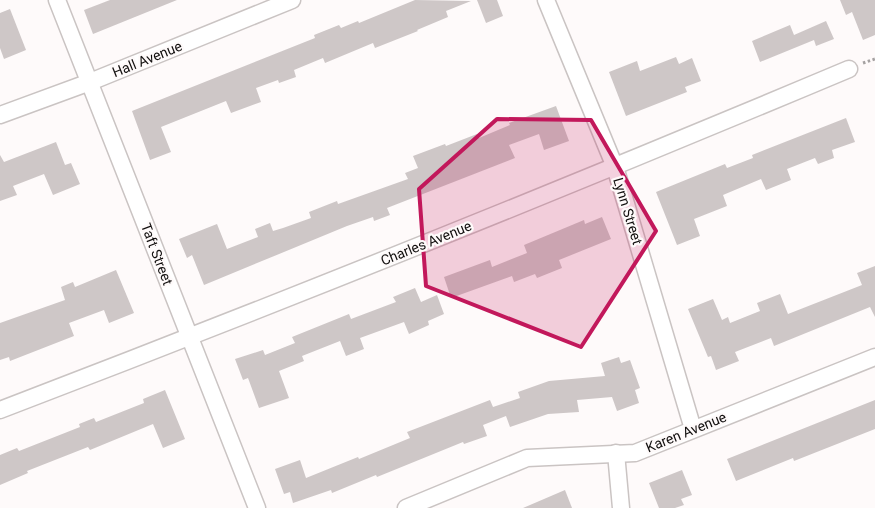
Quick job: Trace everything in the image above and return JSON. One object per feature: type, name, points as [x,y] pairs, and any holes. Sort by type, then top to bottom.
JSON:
[{"type":"street","name":"Taft Street","points":[[57,0],[257,508]]},
{"type":"street","name":"Hall Avenue","points":[[0,116],[90,82],[292,0]]},
{"type":"street","name":"Lynn Street","points":[[546,0],[615,167],[693,429]]},
{"type":"street","name":"Charles Avenue","points":[[0,410],[190,337],[615,167],[849,69]]},
{"type":"street","name":"Karen Avenue","points":[[406,508],[527,458],[635,452],[875,357]]},
{"type":"street","points":[[616,452],[621,508]]},
{"type":"highlighted area","points":[[497,119],[591,120],[656,231],[581,347],[426,286],[419,189]]},
{"type":"building","points":[[110,0],[177,0],[93,34],[84,10]]},
{"type":"building","points":[[415,0],[471,1],[446,11],[448,17],[418,31],[375,48],[373,43],[325,63],[323,58],[294,70],[296,77],[279,83],[278,80],[256,88],[261,102],[231,113],[226,101],[161,127],[171,152],[150,160],[132,111],[315,38],[314,35],[339,25],[341,28],[358,21],[359,23]]},
{"type":"building","points":[[477,0],[497,0],[503,16],[486,23]]},
{"type":"building","points":[[840,0],[875,0],[875,35],[863,40],[852,12],[846,15]]},
{"type":"building","points":[[10,9],[26,50],[4,59],[0,48],[0,13]]},
{"type":"building","points":[[826,21],[834,39],[816,46],[814,40],[760,62],[752,41],[790,25],[794,35]]},
{"type":"building","points":[[676,57],[679,64],[692,58],[701,81],[685,87],[687,92],[626,116],[609,72],[637,61],[640,71]]},
{"type":"building","points":[[556,106],[569,141],[544,150],[539,134],[509,145],[515,158],[387,208],[390,215],[374,221],[373,217],[347,226],[204,285],[192,255],[187,258],[179,239],[217,224],[227,249],[258,237],[255,229],[270,223],[273,231],[283,228],[311,218],[309,212],[337,201],[338,204],[408,179],[405,173],[418,168],[413,156],[477,134],[479,138],[510,125],[509,123]]},
{"type":"building","points":[[846,118],[855,142],[832,150],[834,158],[818,164],[815,158],[787,169],[791,180],[766,190],[761,179],[723,195],[727,206],[694,219],[700,236],[677,245],[656,192],[725,164],[727,168],[753,158],[752,155]]},
{"type":"building","points":[[56,142],[65,165],[71,163],[80,184],[53,195],[44,174],[13,186],[17,195],[0,201],[0,155],[4,162]]},
{"type":"building","points":[[602,217],[611,239],[559,260],[562,268],[537,278],[535,274],[514,282],[512,276],[451,298],[444,277],[490,260],[492,267],[527,253],[524,245],[584,220],[585,224]]},
{"type":"building","points":[[875,266],[875,317],[870,307],[774,346],[771,338],[735,352],[739,361],[716,370],[711,356],[708,357],[688,309],[713,299],[722,320],[728,317],[730,323],[760,311],[757,303],[780,294],[788,314],[862,285],[857,273]]},
{"type":"building","points":[[116,270],[134,313],[109,323],[104,310],[69,323],[74,336],[10,361],[9,357],[0,360],[0,323],[65,300],[61,287],[73,282],[75,287]]},
{"type":"building","points":[[415,288],[421,302],[437,295],[444,314],[428,321],[429,325],[409,334],[404,322],[360,338],[364,349],[346,356],[340,341],[302,356],[304,361],[279,371],[289,398],[259,408],[248,378],[243,380],[235,359],[263,350],[265,355],[295,343],[292,337],[349,314],[351,319],[396,302],[393,297]]},
{"type":"building","points":[[619,357],[621,363],[630,360],[640,388],[635,390],[639,403],[617,411],[612,397],[577,400],[579,412],[548,414],[510,427],[506,416],[483,425],[487,436],[464,444],[463,442],[332,493],[331,490],[293,503],[290,492],[284,494],[275,469],[300,460],[306,478],[410,438],[407,432],[490,400],[493,407],[520,398],[518,392],[549,381],[605,376],[601,363]]},
{"type":"building","points":[[165,390],[185,439],[163,448],[153,424],[90,450],[88,447],[27,471],[28,473],[0,485],[0,455],[17,448],[19,451],[80,427],[79,424],[94,418],[96,422],[144,403],[143,399]]},
{"type":"building","points":[[875,400],[875,429],[794,461],[793,458],[736,481],[727,459]]},
{"type":"building","points":[[682,470],[692,495],[681,499],[684,505],[675,508],[659,508],[649,483]]},
{"type":"building","points":[[565,490],[572,508],[523,508]]}]
